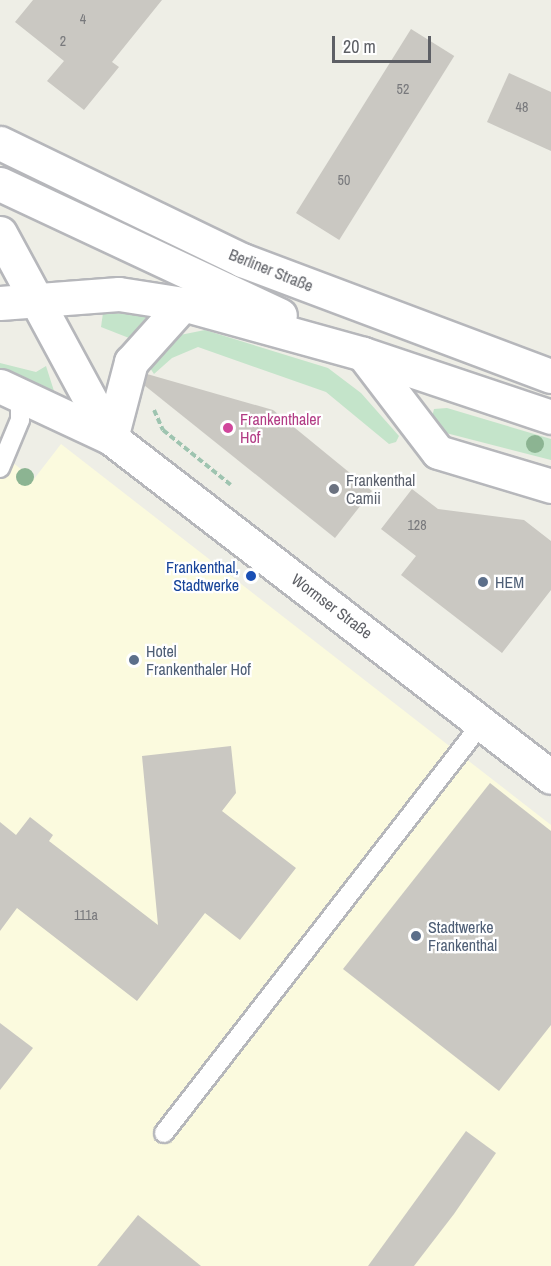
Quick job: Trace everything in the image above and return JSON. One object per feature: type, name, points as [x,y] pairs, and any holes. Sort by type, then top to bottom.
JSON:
[{"type":"main road","name":"Berliner Straße","points":[[0,143],[242,260],[551,376]]},
{"type":"main road","name":"Berliner Straße","points":[[0,184],[363,354],[438,453],[551,486]]},
{"type":"main road","name":"Wormser Straße","points":[[0,232],[33,299],[111,438]]},
{"type":"main road","points":[[0,303],[119,294],[183,304]]},
{"type":"main road","name":"Berliner Straße","points":[[183,304],[363,354],[551,417]]},
{"type":"main road","points":[[111,438],[131,362],[183,304]]},
{"type":"main road","name":"Wormser Straße","points":[[10,391],[111,438],[551,777]]},
{"type":"lane","points":[[0,468],[20,420],[10,391]]},
{"type":"lane","points":[[164,1133],[482,723]]},
{"type":"shaded area","points":[[103,313],[149,314],[129,338],[101,327]]},
{"type":"shaded area","points":[[205,330],[328,368],[361,393],[399,436],[396,442],[389,444],[326,392],[198,347],[172,358],[154,374],[150,368],[164,346],[180,335]]},
{"type":"shaded area","points":[[0,363],[36,372],[46,366],[54,391],[0,372]]},
{"type":"shaded area","points":[[447,408],[551,439],[551,460],[442,432],[431,421],[434,409]]},
{"type":"shaded area","points":[[61,444],[551,825],[551,1266],[0,1266],[0,453],[34,479]]},
{"type":"building","points":[[33,0],[162,0],[112,62],[119,67],[84,110],[47,81],[64,61],[15,22]]},
{"type":"building","points":[[411,29],[454,56],[339,240],[296,213]]},
{"type":"building","points":[[509,73],[551,92],[551,151],[487,122]]},
{"type":"building","points":[[147,374],[273,410],[372,491],[335,538],[144,385]]},
{"type":"building","points":[[412,489],[438,509],[524,520],[551,541],[551,590],[502,653],[401,575],[416,556],[381,529]]},
{"type":"building","points":[[231,746],[236,793],[222,811],[296,868],[240,940],[205,913],[137,1001],[17,908],[0,931],[0,822],[16,835],[30,817],[53,835],[49,841],[158,925],[142,756]]},
{"type":"building","name":"Stadtwerke Frankenthal","points":[[490,783],[551,831],[551,1025],[499,1091],[343,969]]},
{"type":"building","points":[[0,1023],[33,1048],[0,1090]]},
{"type":"building","points":[[466,1131],[496,1153],[454,1214],[414,1266],[368,1266]]},
{"type":"building","points":[[138,1215],[201,1266],[97,1266]]},
{"type":"place","name":"Frankenthaler Hof","points":[[228,428]]},
{"type":"place","name":"Frankenthal Camii","points":[[334,489]]},
{"type":"place","name":"Frankenthal, Stadtwerke","points":[[251,576]]},
{"type":"place","name":"HEM","points":[[483,582]]},
{"type":"place","name":"Hotel Frankenthaler Hof","points":[[134,660]]},
{"type":"place","name":"Stadtwerke Frankenthal","points":[[416,936]]}]
